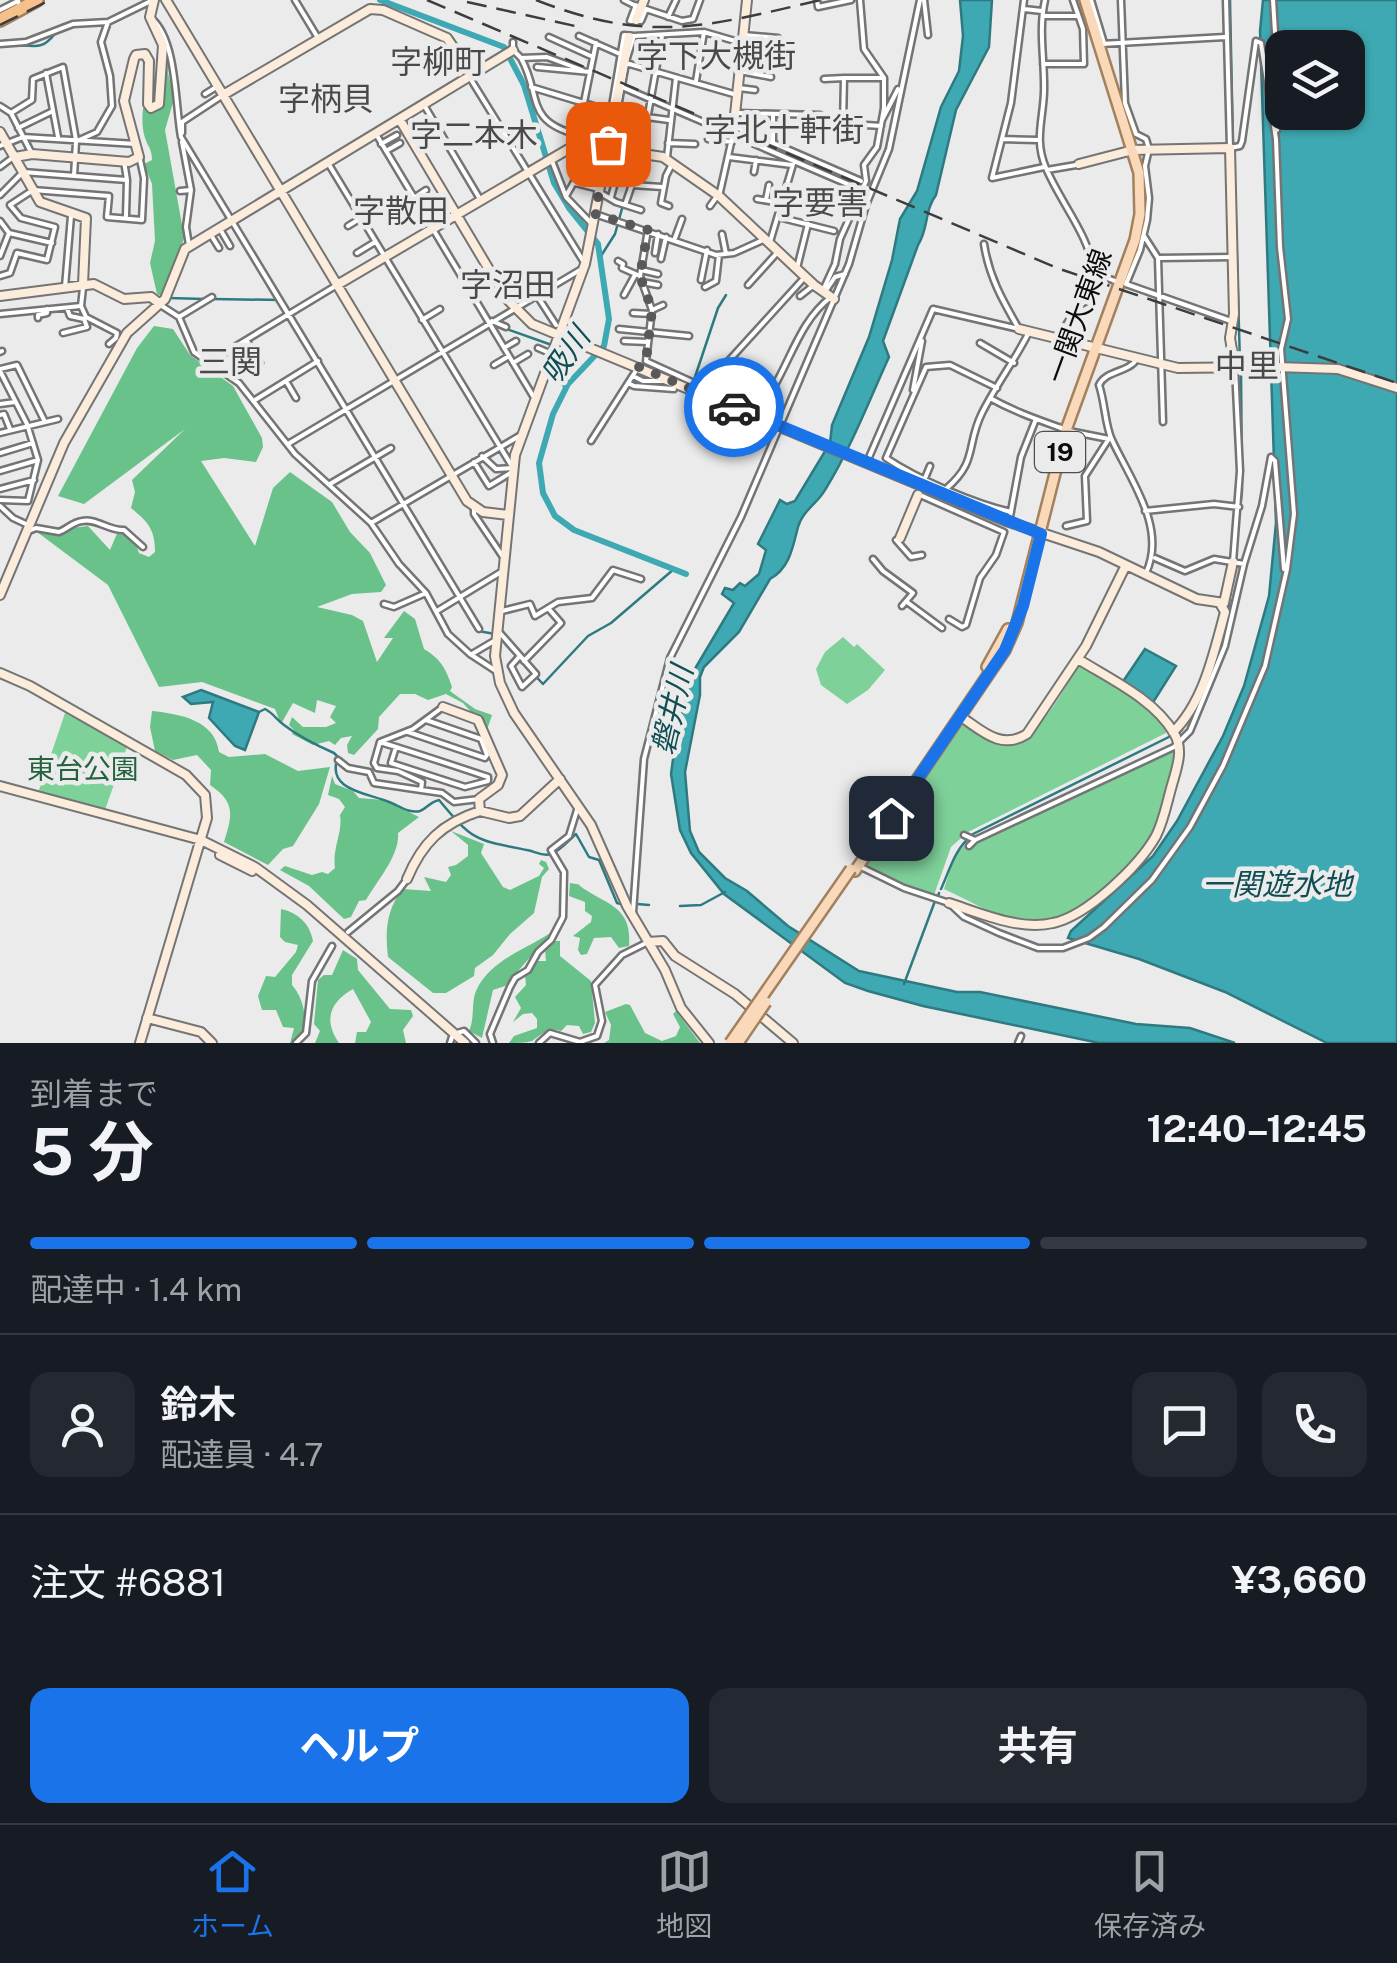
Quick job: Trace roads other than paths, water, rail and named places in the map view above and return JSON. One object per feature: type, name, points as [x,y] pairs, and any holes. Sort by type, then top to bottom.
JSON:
[{"type":"highway","points":[[0,15],[28,3]]},
{"type":"main road","name":"一関大東線","points":[[730,1043],[855,869],[988,666],[1020,598],[1064,429],[1138,228],[1141,192],[1131,150],[1082,0]]},
{"type":"main road","name":"一関大東線","points":[[1093,349],[1136,210],[1131,150]]},
{"type":"main road","name":"一関大東線","points":[[738,1043],[1005,650],[1017,624],[1038,532]]},
{"type":"street","points":[[10,204],[33,190],[110,196],[107,217],[142,220],[144,178],[124,102],[136,55],[145,54],[149,61],[149,107],[158,106],[160,100],[162,38],[150,17],[154,0]]},
{"type":"street","points":[[0,44],[26,42],[58,30],[108,22],[154,0]]},
{"type":"street","points":[[166,0],[503,557]]},
{"type":"street","points":[[295,0],[318,38]]},
{"type":"street","points":[[668,17],[676,0]]},
{"type":"street","points":[[693,19],[700,0]]},
{"type":"street","points":[[710,206],[719,196],[729,157],[747,0]]},
{"type":"street","points":[[816,0],[818,7],[851,0]]},
{"type":"street","points":[[828,295],[840,239],[866,181],[864,165],[875,152],[882,123],[884,78],[864,48],[860,0]]},
{"type":"street","points":[[922,0],[928,35]]},
{"type":"street","points":[[639,368],[756,411],[772,394],[814,310],[845,274],[888,149],[922,0]]},
{"type":"street","points":[[1024,0],[1017,70],[992,178],[1079,164],[1131,150],[1233,147],[1242,141],[1256,41],[1261,43],[1276,140]]},
{"type":"street","points":[[1045,0],[1040,49],[1044,95],[1038,140],[1046,169],[1094,273],[1091,300],[1079,305],[1057,340]]},
{"type":"street","points":[[1082,0],[1078,16],[1096,45]]},
{"type":"street","points":[[1121,0],[1124,103],[1136,134],[1146,139],[1149,149],[1145,162],[1149,198],[1144,236],[1126,284],[1233,322]]},
{"type":"street","points":[[969,846],[974,840],[1176,738],[1194,724],[1220,663],[1238,563],[1239,507],[1230,338],[1233,147],[1226,0]]},
{"type":"street","points":[[949,903],[975,922],[1046,949],[1063,948],[1089,938],[1119,916],[1180,842],[1223,766],[1265,666],[1287,569],[1294,514],[1280,366],[1288,319],[1280,247],[1276,140],[1279,96],[1273,0]]},
{"type":"street","points":[[627,1],[643,3],[682,21],[702,19]]},
{"type":"street","points":[[636,20],[643,3]]},
{"type":"street","points":[[479,629],[182,139],[182,122],[220,90],[363,11],[377,9],[447,38],[585,266]]},
{"type":"street","points":[[1024,9],[1078,16]]},
{"type":"street","points":[[150,17],[167,41],[190,190],[186,227],[189,246]]},
{"type":"street","points":[[76,141],[97,132],[112,106],[110,76],[101,42],[108,22]]},
{"type":"street","points":[[696,84],[704,31]]},
{"type":"street","points":[[614,111],[624,35],[704,31],[743,39],[778,38]]},
{"type":"street","points":[[549,36],[593,57]]},
{"type":"street","points":[[579,36],[620,54]]},
{"type":"street","points":[[614,111],[632,36]]},
{"type":"street","points":[[632,36],[585,266],[521,435],[512,470],[494,637],[496,670],[514,713],[579,806],[681,1008],[709,1043]]},
{"type":"street","points":[[641,154],[662,36]]},
{"type":"street","points":[[1043,64],[1084,64],[1096,45],[1122,41],[1225,38]]},
{"type":"street","points":[[566,197],[575,183],[583,103],[596,44]]},
{"type":"street","points":[[0,596],[64,443],[127,334],[160,304],[180,257],[189,246],[472,77],[511,49],[521,58],[542,118],[579,140],[669,162],[719,196],[828,295]]},
{"type":"street","points":[[521,58],[548,56],[590,72]]},
{"type":"street","points":[[626,63],[696,84],[738,92],[755,90]]},
{"type":"street","points":[[536,66],[582,70]]},
{"type":"street","points":[[11,113],[32,100],[32,79],[63,67],[76,141],[74,176]]},
{"type":"street","points":[[740,71],[771,76]]},
{"type":"street","points":[[46,73],[58,139]]},
{"type":"street","points":[[669,206],[662,203],[676,78]]},
{"type":"street","points":[[843,123],[844,78]]},
{"type":"street","points":[[824,79],[884,78]]},
{"type":"street","points":[[882,123],[902,85]]},
{"type":"street","points":[[530,87],[614,111],[669,120]]},
{"type":"street","points":[[622,87],[859,189]]},
{"type":"street","points":[[205,94],[220,90]]},
{"type":"street","points":[[424,105],[480,199]]},
{"type":"street","points":[[0,106],[11,113],[32,154]]},
{"type":"street","points":[[18,128],[53,111]]},
{"type":"street","points":[[736,113],[820,115],[821,122],[882,123]]},
{"type":"street","points":[[773,115],[774,143]]},
{"type":"street","points":[[400,120],[514,308],[532,324],[1126,565],[1197,599],[1222,605]]},
{"type":"street","points":[[0,132],[3,144],[44,206],[86,218],[81,306],[86,317],[115,330],[116,338],[109,344]]},
{"type":"street","points":[[376,134],[535,398]]},
{"type":"street","points":[[382,144],[397,134]]},
{"type":"street","points":[[708,139],[733,134],[774,143],[861,180]]},
{"type":"street","points":[[3,144],[23,136],[136,144]]},
{"type":"street","points":[[1002,139],[1038,140]]},
{"type":"street","points":[[208,362],[579,140]]},
{"type":"street","points":[[386,151],[400,143]]},
{"type":"street","points":[[668,143],[695,144]]},
{"type":"street","points":[[505,152],[512,147]]},
{"type":"street","points":[[610,198],[624,152]]},
{"type":"street","points":[[0,166],[15,157],[32,154],[124,162],[139,156]]},
{"type":"street","points":[[729,157],[793,163]]},
{"type":"street","points":[[549,158],[566,197],[592,232]]},
{"type":"street","points":[[754,172],[756,160]]},
{"type":"street","points":[[124,162],[128,180],[126,218]]},
{"type":"street","points":[[328,163],[512,470]]},
{"type":"street","points":[[595,214],[723,255],[768,240],[793,163]]},
{"type":"street","points":[[625,205],[636,170]]},
{"type":"street","points":[[0,276],[10,273],[17,253],[48,260],[52,243],[55,226],[20,218],[1,193],[23,172],[128,180]]},
{"type":"street","points":[[575,183],[642,210]]},
{"type":"street","points":[[632,185],[664,190]]},
{"type":"street","points":[[766,200],[769,185]]},
{"type":"street","points":[[180,191],[190,190]]},
{"type":"street","points":[[414,198],[426,190]]},
{"type":"street","points":[[656,194],[664,190]]},
{"type":"street","points":[[756,198],[782,203]]},
{"type":"street","points":[[66,287],[71,212]]},
{"type":"street","points":[[778,217],[834,231]]},
{"type":"street","points":[[348,226],[361,218]]},
{"type":"street","points":[[674,240],[682,219]]},
{"type":"street","points":[[0,222],[9,232],[52,243]]},
{"type":"street","points":[[797,268],[808,224]]},
{"type":"street","points":[[219,227],[230,246]]},
{"type":"street","points":[[591,441],[639,368],[648,342],[651,312],[640,276],[648,230]]},
{"type":"street","points":[[0,256],[9,232]]},
{"type":"street","points":[[210,232],[219,248]]},
{"type":"street","points":[[654,254],[658,234]]},
{"type":"street","points":[[705,287],[716,281],[723,255],[722,234]]},
{"type":"street","points":[[1144,236],[1158,258],[1163,422]]},
{"type":"street","points":[[661,259],[666,237]]},
{"type":"street","points":[[357,253],[375,242]]},
{"type":"street","points":[[69,244],[86,245]]},
{"type":"street","points":[[984,244],[987,267],[1019,329]]},
{"type":"street","points":[[701,280],[706,250]]},
{"type":"street","points":[[748,286],[779,250]]},
{"type":"street","points":[[1158,258],[1233,256]]},
{"type":"street","points":[[618,261],[623,264],[619,276]]},
{"type":"street","points":[[286,445],[585,266]]},
{"type":"street","points":[[622,268],[658,285]]},
{"type":"street","points":[[1094,273],[1115,280]]},
{"type":"street","points":[[624,294],[640,276],[658,274]]},
{"type":"street","points":[[632,916],[644,759],[670,658],[742,517],[828,295],[836,277],[845,274]]},
{"type":"street","points":[[703,389],[806,276]]},
{"type":"street","points":[[0,296],[83,284],[99,286],[124,300],[150,297],[179,316],[194,352],[239,382],[286,445],[371,523],[398,564],[426,593],[448,634],[470,655],[496,670]]},
{"type":"street","points":[[800,296],[814,285]]},
{"type":"street","points":[[536,294],[556,324]]},
{"type":"street","points":[[179,316],[212,297]]},
{"type":"street","points":[[633,313],[651,312],[663,305]]},
{"type":"street","points":[[0,314],[81,306]]},
{"type":"street","points":[[63,333],[86,327],[84,319],[70,316],[67,308]]},
{"type":"street","points":[[38,318],[47,309]]},
{"type":"street","points":[[865,462],[933,309],[1162,365],[1262,367]]},
{"type":"street","points":[[422,320],[440,310]]},
{"type":"street","points":[[803,326],[811,316]]},
{"type":"street","points":[[491,322],[506,327]]},
{"type":"street","points":[[620,329],[690,336]]},
{"type":"street","points":[[947,488],[966,469],[976,426],[1029,332]]},
{"type":"street","points":[[911,400],[923,333]]},
{"type":"street","points":[[246,340],[260,363]]},
{"type":"street","points":[[504,348],[516,341]]},
{"type":"street","points":[[624,341],[648,342]]},
{"type":"street","points":[[980,343],[1014,362]]},
{"type":"street","points":[[538,348],[563,359],[562,370]]},
{"type":"street","points":[[513,363],[528,354]]},
{"type":"street","points":[[494,364],[509,356]]},
{"type":"street","points":[[775,357],[784,366]]},
{"type":"street","points":[[1137,359],[1134,365],[1100,380],[1109,438],[1133,477],[1152,525],[1153,558],[1146,574]]},
{"type":"street","points":[[255,400],[318,361]]},
{"type":"street","points":[[0,503],[28,502],[38,460],[27,424],[0,370],[18,365],[45,422]]},
{"type":"street","points":[[1280,366],[1338,369],[1397,388]]},
{"type":"street","points":[[997,388],[955,367],[925,369],[886,458],[924,480],[1009,518]]},
{"type":"street","points":[[639,368],[643,381],[659,380],[683,390]]},
{"type":"street","points":[[286,381],[296,398]]},
{"type":"street","points":[[628,383],[674,389]]},
{"type":"street","points":[[0,386],[8,385]]},
{"type":"street","points":[[743,397],[758,409]]},
{"type":"street","points":[[990,398],[1015,413],[1109,438]]},
{"type":"street","points":[[0,404],[16,402]]},
{"type":"street","points":[[0,415],[4,414],[10,430]]},
{"type":"street","points":[[0,434],[58,419]]},
{"type":"street","points":[[949,618],[962,627],[968,622],[978,584],[996,556],[1009,518],[1022,456],[1036,419]]},
{"type":"street","points":[[371,523],[521,435]]},
{"type":"street","points":[[1066,526],[1087,521],[1085,476],[1109,438]]},
{"type":"street","points":[[0,453],[33,443]]},
{"type":"street","points":[[330,484],[391,448]]},
{"type":"street","points":[[482,456],[496,469],[512,470]]},
{"type":"street","points":[[1176,738],[1214,653],[1225,612],[1222,605],[1262,506],[1271,457],[1287,569]]},
{"type":"street","points":[[0,472],[38,460]]},
{"type":"street","points":[[474,461],[489,486],[512,470]]},
{"type":"street","points":[[924,480],[930,466]]},
{"type":"street","points":[[0,490],[34,480]]},
{"type":"street","points":[[13,486],[13,502]]},
{"type":"street","points":[[922,555],[912,556],[898,539],[918,494],[1004,532]]},
{"type":"street","points":[[0,503],[28,527],[59,532],[80,521],[94,522],[124,530],[142,547]]},
{"type":"street","points":[[1145,511],[1214,504],[1239,507]]},
{"type":"street","points":[[474,508],[508,515]]},
{"type":"street","points":[[1153,558],[1186,571],[1205,561],[1238,563]]},
{"type":"street","points":[[873,559],[883,572],[914,593],[904,604],[942,628]]},
{"type":"street","points":[[960,716],[996,739],[1020,738],[1078,659],[1126,565]]},
{"type":"street","points":[[497,612],[530,604],[535,616],[564,600],[592,598],[614,570],[641,579]]},
{"type":"street","points":[[437,611],[502,572]]},
{"type":"street","points":[[384,604],[394,607],[426,593]]},
{"type":"street","points":[[470,655],[502,635],[522,659],[536,674],[522,688],[511,666],[522,659],[561,623],[548,608]]},
{"type":"street","points":[[855,869],[1023,925],[1052,924],[1076,915],[1134,864],[1154,839],[1178,763],[1176,738],[1158,712],[1078,659]]},
{"type":"street","points":[[0,673],[30,686],[194,780],[202,789],[208,806],[200,842],[140,1043]]},
{"type":"street","points":[[338,760],[348,768],[369,772],[374,783],[421,790],[442,793],[454,802],[478,800],[499,783],[502,771],[478,720],[443,708],[380,742],[376,767],[402,772],[422,782],[421,790]]},
{"type":"street","points":[[405,731],[485,758],[482,738],[426,720]]},
{"type":"street","points":[[380,742],[396,746],[488,777],[488,781],[465,788],[391,763],[396,746]]},
{"type":"street","points":[[348,932],[398,892],[425,844],[480,811],[509,818],[520,816],[560,780]]},
{"type":"street","points":[[0,789],[200,842],[273,878],[456,1040],[464,1031],[476,1043]]},
{"type":"street","points":[[478,800],[480,811]]},
{"type":"street","points":[[493,1043],[490,1034],[510,987],[551,940],[562,917],[564,872],[551,850],[568,836],[579,806]]},
{"type":"street","points":[[964,835],[974,840]]},
{"type":"street","points":[[538,1043],[550,1032],[580,1042],[597,1036],[602,1021],[595,985],[622,954],[648,942],[662,941],[675,956],[736,994],[793,1043]]},
{"type":"street","points":[[296,1043],[306,1032],[312,981],[332,946]]},
{"type":"street","points":[[147,1018],[200,1032],[212,1043]]},
{"type":"street","points":[[1018,1043],[1020,1036]]},
{"type":"water","points":[[960,0],[992,0],[989,47],[956,110],[936,195],[883,341],[889,357],[834,474],[800,521],[786,563],[770,579],[739,632],[704,667],[685,772],[690,831],[699,852],[725,878],[788,926],[859,971],[1136,1024],[1190,1028],[1235,1043],[1099,1043],[923,1006],[845,983],[724,894],[691,853],[680,830],[671,774],[677,730],[693,672],[734,603],[722,594],[725,588],[733,590],[740,583],[745,586],[759,574],[766,550],[758,544],[780,500],[787,504],[795,501],[830,443],[832,425],[869,337],[900,219],[917,191],[941,107],[959,71],[963,36]]},
{"type":"water","name":"一関遊水地","points":[[1263,0],[1397,0],[1397,1043],[1327,1043],[1225,992],[1139,959],[1068,938],[1153,856],[1177,821],[1223,736],[1244,686],[1269,596],[1276,523],[1260,31]]},
{"type":"water","points":[[1145,649],[1176,666],[1152,704],[1122,683]]},
{"type":"water","points":[[201,690],[259,712],[245,750],[235,746],[209,718],[213,702],[191,704],[183,697]]},
{"type":"waterway","points":[[132,8],[147,0]]},
{"type":"waterway","name":"吸川","points":[[380,0],[504,47],[524,85],[554,183],[598,244],[609,319],[604,346],[568,384],[553,414],[539,463],[543,493],[555,516],[574,530],[686,574]]},
{"type":"waterway","points":[[1230,0],[1233,148]]},
{"type":"waterway","points":[[11,45],[41,45],[62,25],[72,22]]},
{"type":"waterway","points":[[649,95],[659,38]]},
{"type":"waterway","points":[[630,183],[638,157]]},
{"type":"waterway","points":[[1235,191],[1240,363]]},
{"type":"waterway","points":[[601,256],[615,234],[623,205]]},
{"type":"waterway","points":[[694,380],[726,295]]},
{"type":"waterway","points":[[168,298],[205,299]]},
{"type":"waterway","points":[[213,299],[280,300]]},
{"type":"waterway","points":[[501,327],[549,344]]},
{"type":"waterway","points":[[559,358],[565,389]]},
{"type":"waterway","points":[[1228,612],[1242,491],[1241,371]]},
{"type":"waterway","points":[[501,636],[543,684],[588,636],[611,623],[674,569]]},
{"type":"waterway","points":[[478,631],[495,634]]},
{"type":"waterway","points":[[259,712],[265,709],[295,733],[334,753],[338,757],[338,777],[361,793],[412,811],[420,811],[439,800],[476,837],[542,854],[554,853],[576,834],[589,857],[599,860],[617,903],[621,904]]},
{"type":"waterway","points":[[941,889],[957,853],[973,834],[1181,731],[1195,709]]},
{"type":"waterway","points":[[680,906],[701,905],[725,892]]},
{"type":"waterway","points":[[904,984],[935,901]]},
{"type":"waterway","points":[[637,904],[649,905]]},
{"type":"railway","points":[[0,25],[50,0]]},
{"type":"railway","points":[[427,0],[1057,268],[1397,383]]},
{"type":"railway","points":[[536,0],[576,14],[646,27],[711,23],[821,0]]},
{"type":"railway","points":[[467,2],[584,28]]},
{"type":"district","name":"字下大槻街","points":[[716,55]]},
{"type":"district","name":"字柳町","points":[[438,61]]},
{"type":"district","name":"字柄貝","points":[[326,98]]},
{"type":"district","name":"字北十軒街","points":[[784,129]]},
{"type":"district","name":"字二本木","points":[[474,134]]},
{"type":"district","name":"字要害","points":[[820,202]]},
{"type":"district","name":"字散田","points":[[401,210]]},
{"type":"district","name":"字沼田","points":[[508,284]]},
{"type":"district","name":"三関","points":[[230,361]]},
{"type":"district","name":"中里","points":[[1247,365]]},
{"type":"water label","name":"磐井川","points":[[672,710]]},
{"type":"park label","name":"東台公園","points":[[83,768]]}]
